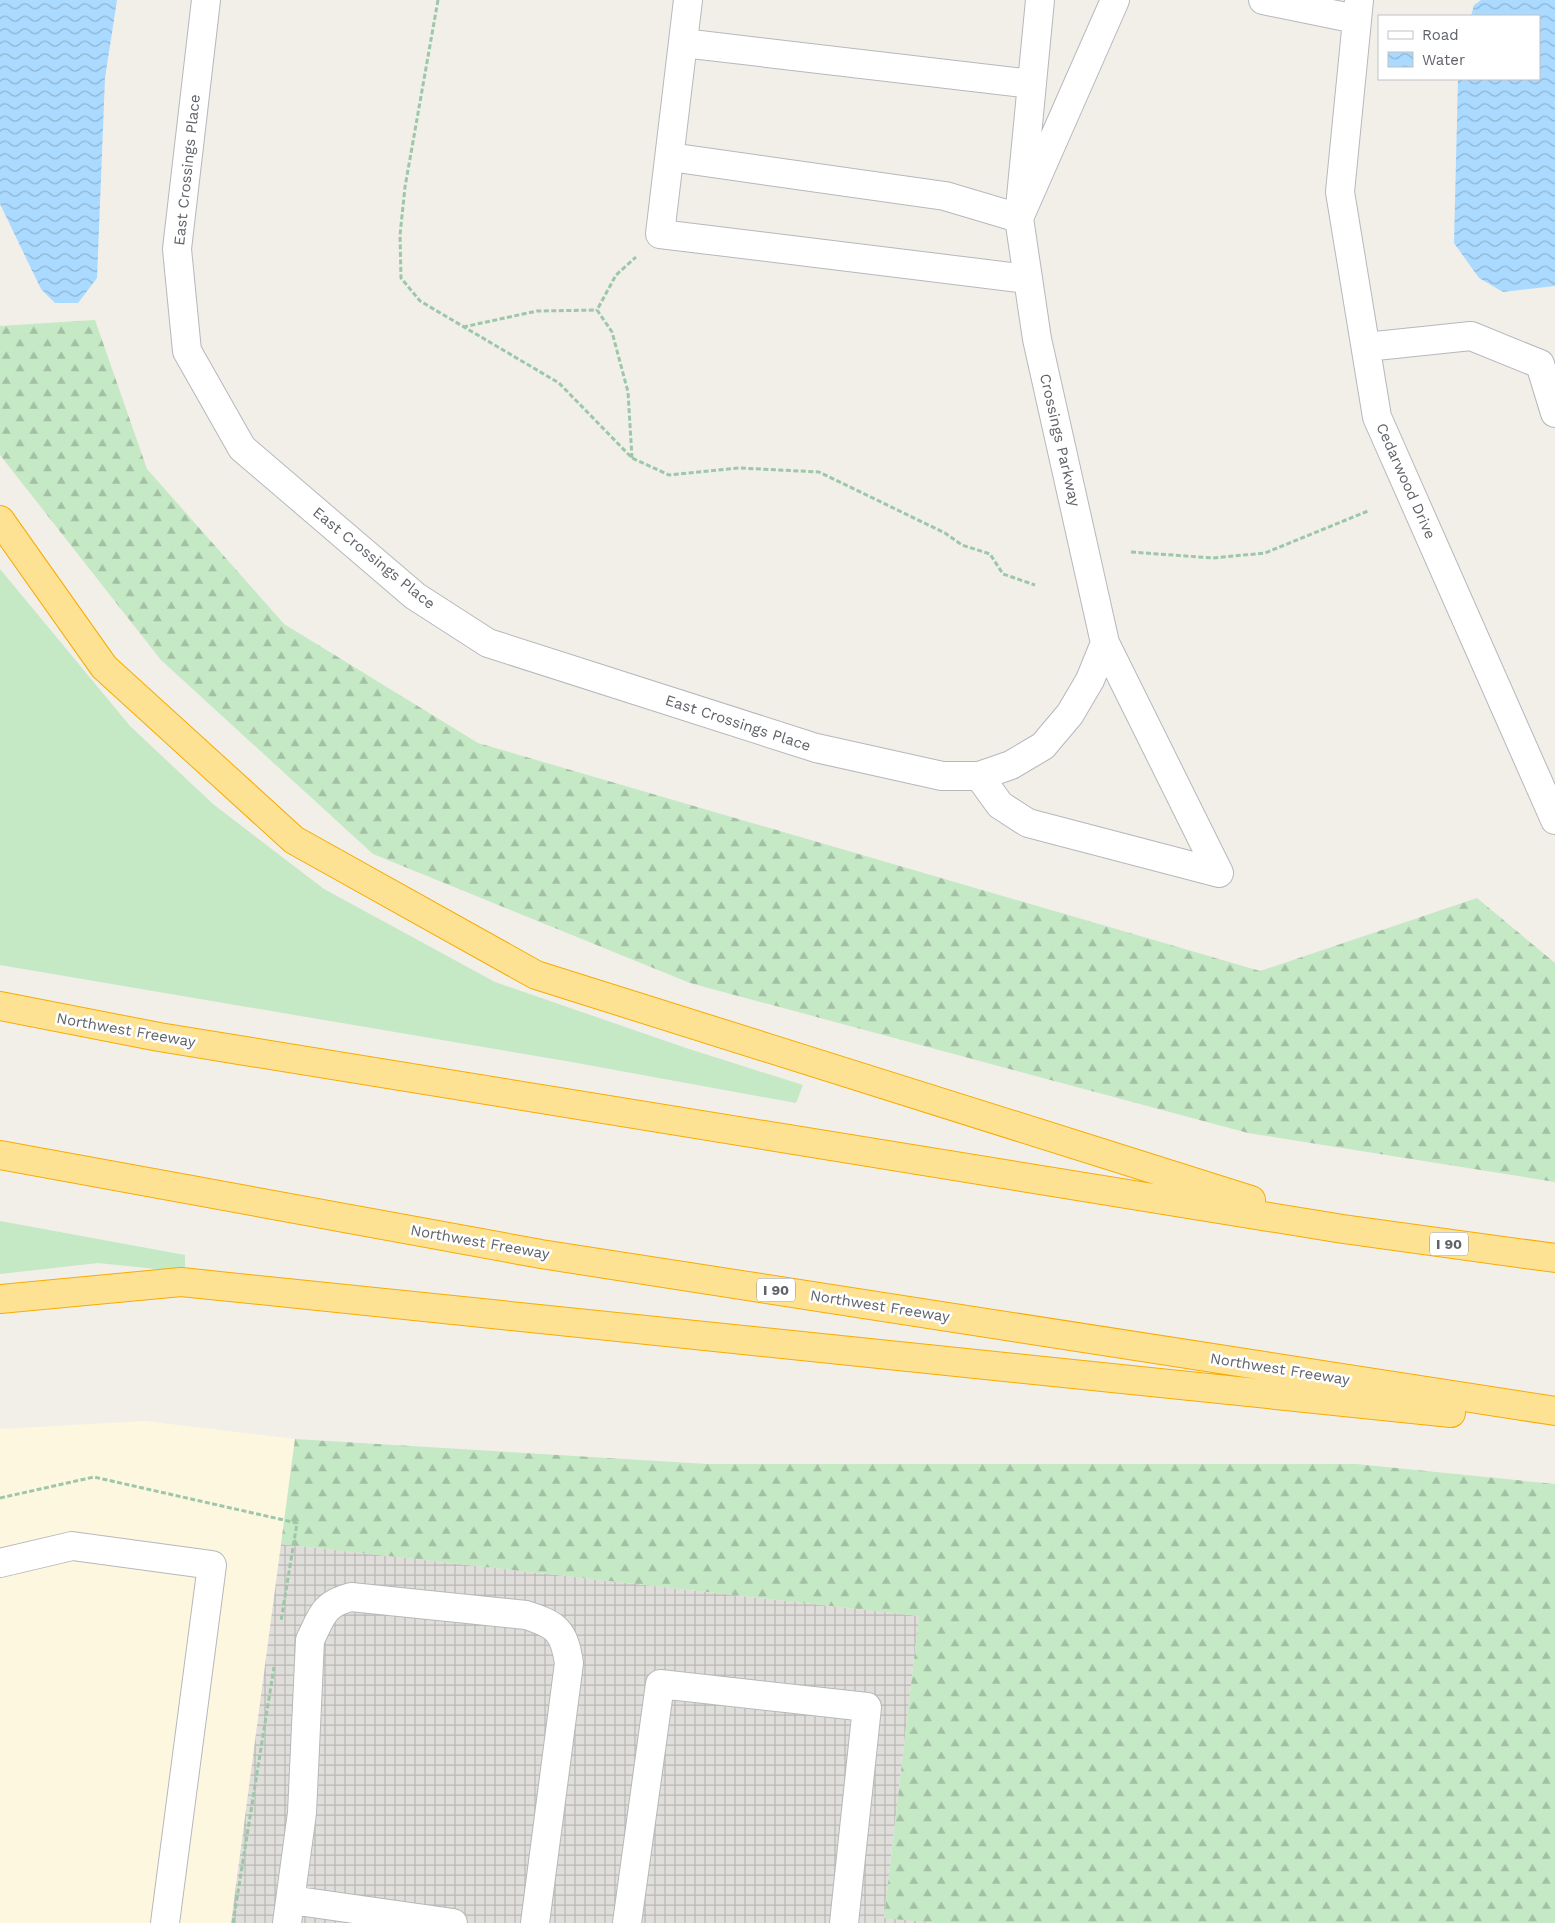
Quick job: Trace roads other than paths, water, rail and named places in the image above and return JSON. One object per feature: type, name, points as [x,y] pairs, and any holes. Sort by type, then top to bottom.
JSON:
[{"type":"highway","points":[[0,520],[104,667],[294,840],[536,975],[1343,1229]]},
{"type":"highway","name":"Northwest Freeway","points":[[0,1006],[159,1037],[1343,1229],[1555,1258]]},
{"type":"highway","name":"Northwest Freeway","points":[[0,1155],[542,1254],[1555,1412]]},
{"type":"highway","points":[[0,1299],[181,1282],[1555,1424]]},
{"type":"street","name":"East Crossings Place","points":[[206,0],[177,248],[188,351],[242,448],[415,596],[488,643],[816,748],[942,776],[979,776],[1012,765],[1043,746],[1070,714],[1090,680],[1105,642]]},
{"type":"street","points":[[688,0],[660,234],[1028,279]]},
{"type":"street","name":"Crossings Parkway","points":[[979,776],[1000,805],[1028,823],[1219,873],[1105,642],[1038,339],[1019,218],[1040,0]]},
{"type":"street","points":[[670,157],[945,196],[1019,218],[1115,0]]},
{"type":"street","points":[[1263,0],[1358,10]]},
{"type":"street","name":"Cedarwood Drive","points":[[1358,10],[1340,192],[1377,417],[1555,820]]},
{"type":"street","points":[[683,43],[1032,84]]},
{"type":"street","points":[[1366,347],[1472,336],[1540,364],[1555,413]]},
{"type":"street","points":[[1,1568],[72,1546],[212,1565],[165,1923]]},
{"type":"street","points":[[453,1923],[289,1912],[302,1812],[310,1640],[323,1614],[335,1601],[351,1597],[526,1615],[547,1622],[560,1631],[566,1644],[569,1663],[535,1923]]},
{"type":"street","points":[[627,1923],[660,1684],[867,1707],[844,1923]]},
{"type":"water","points":[[0,0],[117,0],[105,78],[97,278],[78,303],[55,303],[41,289],[0,204]]},
{"type":"water","points":[[1481,0],[1555,0],[1555,286],[1503,292],[1479,278],[1454,243],[1458,80],[1540,80],[1540,15],[1471,15],[1474,5]]}]
